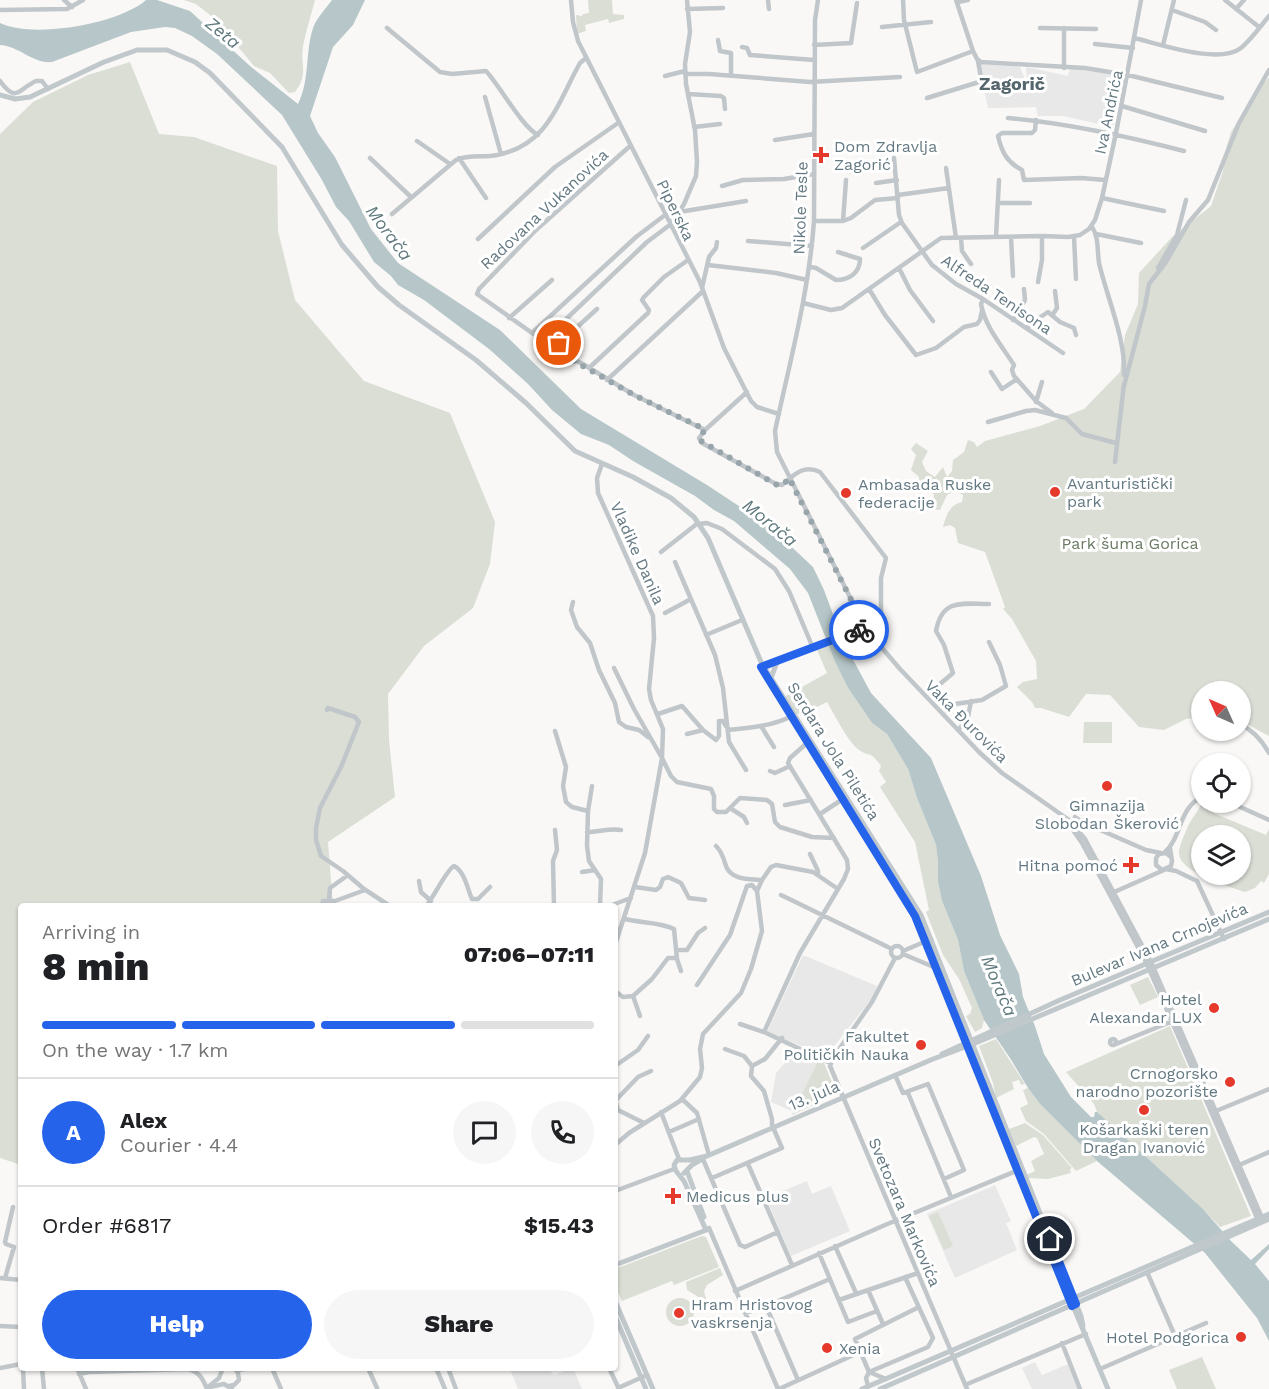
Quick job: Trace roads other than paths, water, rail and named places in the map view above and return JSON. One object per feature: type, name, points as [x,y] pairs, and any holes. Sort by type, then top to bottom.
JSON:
[{"type":"main road","name":"Serdara Jola Piletića","points":[[0,95],[22,99],[104,62],[137,50],[167,50],[198,64],[282,147],[340,242],[372,281],[399,305],[477,362],[529,406],[573,450],[636,478],[687,511],[699,523],[708,538],[770,680],[916,906],[969,1043]]},
{"type":"main road","points":[[770,680],[777,662]]},
{"type":"main road","name":"Serdara Jola Piletića","points":[[793,716],[807,743],[845,798]]},
{"type":"main road","name":"Bulevar Ivana Crnojevića","points":[[980,1038],[1223,935],[1269,912]]},
{"type":"main road","name":"Bulevar Ivana Crnojevića","points":[[1223,935],[1269,919]]},
{"type":"main road","name":"Serdara Jola Piletića","points":[[928,940],[936,968],[969,1043]]},
{"type":"main road","name":"13. jula","points":[[705,1157],[980,1038]]},
{"type":"main road","points":[[969,1043],[1073,1302],[1081,1316],[1108,1389]]},
{"type":"main road","points":[[705,1157],[675,1163],[709,1231]]},
{"type":"main road","points":[[677,1171],[688,1170],[705,1157]]},
{"type":"main road","points":[[682,1160],[688,1170],[709,1231]]},
{"type":"main road","points":[[865,1388],[952,1354],[1073,1302],[1250,1225],[1269,1214]]},
{"type":"main road","points":[[691,1236],[698,1228],[700,1216]]},
{"type":"main road","points":[[618,1264],[648,1250],[709,1231]]},
{"type":"main road","points":[[1073,1302],[1147,1272],[1181,1254]]},
{"type":"main road","points":[[618,1309],[644,1376],[646,1389]]},
{"type":"main road","points":[[618,1322],[644,1376],[653,1389]]},
{"type":"main road","points":[[880,1389],[952,1354]]},
{"type":"street","points":[[64,0],[72,8]]},
{"type":"street","points":[[0,10],[72,8],[83,0]]},
{"type":"street","name":"Piperska","points":[[571,0],[577,36],[586,57],[703,290],[724,348],[755,405],[779,414]]},
{"type":"street","points":[[542,342],[647,242],[670,225],[679,212],[697,172],[694,127],[685,73],[690,32],[687,0]]},
{"type":"street","points":[[768,0],[769,9]]},
{"type":"street","name":"Nikole Tesle","points":[[789,478],[775,443],[810,267],[814,221],[814,45],[818,0]]},
{"type":"street","points":[[903,0],[905,24],[917,72],[973,51]]},
{"type":"street","points":[[927,98],[979,82],[981,78],[978,61],[957,1],[968,0]]},
{"type":"street","name":"Iva Andrića","points":[[1092,226],[1102,198],[1122,106],[1141,0]]},
{"type":"street","points":[[1163,45],[1174,0]]},
{"type":"street","points":[[1225,0],[1259,27]]},
{"type":"street","points":[[1236,9],[1244,0]]},
{"type":"street","points":[[814,45],[851,43],[857,3]]},
{"type":"street","points":[[687,9],[723,8]]},
{"type":"street","points":[[1172,10],[1205,22],[1216,30]]},
{"type":"street","points":[[1134,38],[1209,55],[1228,54],[1240,49],[1269,16]]},
{"type":"street","points":[[882,27],[931,22]]},
{"type":"street","points":[[387,28],[440,72],[452,74],[483,69],[486,71],[529,130],[538,135]]},
{"type":"street","points":[[1040,28],[1096,29]]},
{"type":"street","points":[[1064,28],[1064,68]]},
{"type":"street","points":[[718,40],[720,50],[731,53],[731,75]]},
{"type":"street","points":[[1095,44],[1133,48]]},
{"type":"street","points":[[742,47],[747,48],[750,55],[814,60]]},
{"type":"street","points":[[392,214],[459,158],[501,154],[529,144],[553,114],[580,62],[586,57]]},
{"type":"street","points":[[978,61],[1085,68],[1128,75],[1222,98]]},
{"type":"street","points":[[1124,386],[1148,286],[1172,253],[1189,222],[1208,200],[1239,123],[1269,70]]},
{"type":"street","points":[[666,76],[685,73],[814,82],[900,77]]},
{"type":"street","points":[[0,81],[11,93],[21,93],[32,82],[39,81],[44,88]]},
{"type":"street","points":[[688,94],[723,97],[724,109]]},
{"type":"street","points":[[485,98],[501,154]]},
{"type":"street","points":[[1122,106],[1205,131]]},
{"type":"street","points":[[1008,118],[1036,120],[1116,133],[1184,152]]},
{"type":"street","points":[[1036,120],[1035,130],[1032,133],[1002,133],[999,135],[1007,159],[1012,165],[1022,170],[1024,180],[1081,178],[1105,180]]},
{"type":"street","points":[[478,239],[555,167],[618,123]]},
{"type":"street","points":[[694,127],[720,124]]},
{"type":"street","points":[[775,140],[814,134]]},
{"type":"street","points":[[417,141],[450,164]]},
{"type":"street","name":"Radovana Vukanovića","points":[[509,318],[477,292],[536,230],[630,146]]},
{"type":"street","points":[[370,158],[411,197]]},
{"type":"street","points":[[459,158],[486,198]]},
{"type":"street","points":[[863,248],[901,222],[894,158]]},
{"type":"street","points":[[946,168],[962,251],[971,264]]},
{"type":"street","points":[[722,186],[743,180],[784,179],[814,174]]},
{"type":"street","points":[[843,221],[846,180]]},
{"type":"street","points":[[876,183],[897,180]]},
{"type":"street","points":[[996,237],[999,180]]},
{"type":"street","points":[[814,221],[843,221],[851,218],[875,200],[949,188]]},
{"type":"street","points":[[1102,198],[1164,211]]},
{"type":"street","points":[[1156,274],[1177,235],[1186,200]]},
{"type":"street","points":[[679,212],[746,201]]},
{"type":"street","points":[[998,203],[1030,202]]},
{"type":"street","points":[[532,333],[636,237],[664,215]]},
{"type":"street","name":"Alfreda Tenisona","points":[[901,222],[932,265],[956,284],[983,299],[1063,353]]},
{"type":"street","points":[[803,303],[835,310],[844,307],[941,238],[1074,237],[1083,234],[1092,226],[1096,234],[1099,264],[1118,329],[1125,368],[1115,462]]},
{"type":"street","points":[[1096,234],[1141,243]]},
{"type":"street","points":[[1038,282],[1042,260],[1042,236]]},
{"type":"street","points":[[1011,237],[1013,276]]},
{"type":"street","points":[[1074,237],[1076,279]]},
{"type":"street","points":[[748,241],[812,246]]},
{"type":"street","points":[[607,380],[703,290],[708,264],[717,242]]},
{"type":"street","points":[[810,267],[836,280],[850,278],[858,270],[860,260],[838,252]]},
{"type":"street","points":[[589,368],[649,311],[642,300],[644,297],[664,277],[688,260]]},
{"type":"street","points":[[708,264],[776,273],[807,280]]},
{"type":"street","points":[[899,268],[913,294],[933,321]]},
{"type":"street","points":[[552,280],[509,318],[553,349],[607,380],[705,430]]},
{"type":"street","points":[[869,289],[885,315],[916,356],[936,348],[964,327],[977,324],[989,328]]},
{"type":"street","points":[[1013,320],[1025,300],[1024,289]]},
{"type":"street","points":[[1053,314],[1057,308],[1055,291]]},
{"type":"street","points":[[983,299],[982,311],[989,328],[1014,364],[1012,372],[1036,401],[1052,413]]},
{"type":"street","points":[[553,349],[597,309]]},
{"type":"street","points":[[977,324],[982,311]]},
{"type":"street","points":[[1027,328],[1046,312],[1074,328],[1076,335]]},
{"type":"street","points":[[991,372],[1002,388],[1017,379]]},
{"type":"street","points":[[1035,411],[1042,382]]},
{"type":"street","points":[[747,392],[705,430],[700,436],[701,441],[735,463],[777,485],[784,484],[799,471],[806,469],[820,472],[886,558],[881,579],[881,617],[857,631],[777,662],[762,665]]},
{"type":"street","points":[[988,422],[1026,411],[1052,413],[1066,418],[1082,434],[1116,442]]},
{"type":"street","name":"Vladike Danila","points":[[602,464],[597,478],[598,493],[653,616],[654,639],[649,689],[664,736],[645,853],[618,937]]},
{"type":"street","name":"Vaka Đurovića","points":[[789,478],[865,627],[942,715],[996,768],[1065,818],[1111,893],[1150,966],[1196,1072]]},
{"type":"street","points":[[660,552],[699,523],[707,523],[722,529],[775,569],[789,591],[814,648]]},
{"type":"street","points":[[675,562],[718,667],[730,745],[746,770]]},
{"type":"street","points":[[665,613],[692,599]]},
{"type":"street","points":[[573,602],[571,610],[577,627],[590,643],[599,670],[615,703],[619,722],[626,728],[639,730],[655,743]]},
{"type":"street","points":[[948,709],[938,689],[940,684],[953,674],[948,656],[936,631],[938,619],[943,611],[955,604],[989,604]]},
{"type":"street","points":[[706,635],[742,620]]},
{"type":"street","points":[[942,715],[960,701],[982,700],[1006,686],[1000,665],[989,642]]},
{"type":"street","points":[[614,668],[671,776],[677,782],[707,787],[712,790],[714,809],[717,813],[724,813],[740,798],[759,799],[771,802],[775,822],[780,827],[812,837],[834,838]]},
{"type":"street","points":[[960,728],[968,717],[971,701]]},
{"type":"street","points":[[658,714],[679,706],[684,707],[716,740],[719,736],[719,721],[723,721],[728,729]]},
{"type":"street","points":[[327,710],[328,708],[355,717],[359,722],[341,767],[320,808],[315,834],[321,856],[385,903]]},
{"type":"street","points":[[728,729],[761,726],[793,716]]},
{"type":"street","points":[[761,726],[774,747]]},
{"type":"street","points":[[687,734],[703,729]]},
{"type":"street","points":[[555,731],[567,767],[563,786],[566,802],[572,807],[588,810]]},
{"type":"street","points":[[1251,731],[1260,739],[1269,753]]},
{"type":"street","points":[[764,1032],[800,953],[847,873],[847,860],[788,763],[790,758],[807,743]]},
{"type":"street","points":[[770,771],[775,773],[790,766]]},
{"type":"street","points":[[592,786],[587,832],[589,861],[601,879],[600,903]]},
{"type":"street","points":[[820,814],[845,798]]},
{"type":"street","points":[[785,805],[811,800]]},
{"type":"street","points":[[1149,876],[1155,861],[1171,843],[1191,804]]},
{"type":"street","points":[[730,808],[742,815],[747,823]]},
{"type":"street","points":[[1251,812],[1269,820]]},
{"type":"street","points":[[1075,817],[1152,853],[1158,867],[1196,880],[1223,935]]},
{"type":"street","points":[[587,832],[598,832],[608,828],[621,830]]},
{"type":"street","points":[[554,903],[553,861],[557,850],[555,831]]},
{"type":"street","points":[[1171,843],[1170,852],[1175,866],[1184,874]]},
{"type":"street","points":[[716,846],[722,854],[726,869],[732,875],[762,879]]},
{"type":"street","points":[[1146,850],[1162,853],[1172,858]]},
{"type":"street","points":[[810,854],[818,875]]},
{"type":"street","points":[[1111,893],[1165,870],[1171,866],[1172,858]]},
{"type":"street","points":[[618,1143],[682,1098],[687,1090],[698,1081],[702,1073],[700,1049],[704,1034],[741,993],[751,969],[762,931],[758,891],[762,879],[774,865],[808,870],[838,889]]},
{"type":"street","points":[[419,881],[421,892],[431,901],[448,870],[454,866],[460,869],[471,899],[477,899],[490,887]]},
{"type":"street","points":[[582,872],[595,870]]},
{"type":"street","points":[[329,900],[330,888],[348,875]]},
{"type":"street","points":[[634,887],[656,890],[663,879],[668,877],[681,883],[689,898],[705,900]]},
{"type":"street","points":[[697,984],[730,935],[747,887],[752,885],[758,891]]},
{"type":"street","points":[[323,903],[365,890]]},
{"type":"street","points":[[781,895],[892,949],[899,946],[903,952],[936,968]]},
{"type":"street","points":[[617,903],[631,898]]},
{"type":"street","points":[[625,919],[672,927],[676,932],[677,958],[681,971]]},
{"type":"street","points":[[677,950],[687,950],[698,933],[705,927]]},
{"type":"street","points":[[895,958],[900,958],[903,952],[928,940]]},
{"type":"street","points":[[892,949],[891,953],[895,958]]},
{"type":"street","points":[[618,993],[623,997],[633,996],[647,985],[668,958],[677,958]]},
{"type":"street","points":[[740,1024],[782,1038],[830,1063],[872,1002],[895,958]]},
{"type":"street","points":[[633,996],[640,1016]]},
{"type":"street","points":[[1116,1042],[1174,1021]]},
{"type":"street","points":[[618,1064],[638,1050],[648,1036]]},
{"type":"street","points":[[752,1066],[765,1059],[782,1038]]},
{"type":"street","points":[[712,1178],[782,1148],[773,1127],[764,1091],[752,1078],[752,1066],[744,1056],[725,1049]]},
{"type":"street","name":"Svetozara Markovića","points":[[830,1063],[966,1387]]},
{"type":"street","points":[[618,1097],[638,1077],[651,1071]]},
{"type":"street","points":[[1196,1072],[1216,1111],[1261,1218]]},
{"type":"street","points":[[1196,1072],[1239,1165]]},
{"type":"street","points":[[895,1075],[903,1093],[927,1084],[964,1170],[944,1179]]},
{"type":"street","points":[[1216,1111],[1269,1089]]},
{"type":"street","points":[[908,1093],[951,1197]]},
{"type":"street","points":[[682,1098],[693,1107],[699,1119],[705,1157],[741,1246],[745,1247],[778,1232]]},
{"type":"street","points":[[618,1109],[644,1123]]},
{"type":"street","points":[[661,1112],[682,1160]]},
{"type":"street","points":[[669,1132],[699,1119]]},
{"type":"street","points":[[1239,1165],[1269,1152]]},
{"type":"street","points":[[748,1164],[792,1264]]},
{"type":"street","points":[[735,1291],[792,1264],[1019,1170]]},
{"type":"street","points":[[618,1190],[677,1171]]},
{"type":"street","points":[[13,1207],[5,1243],[14,1247],[2,1278],[18,1280]]},
{"type":"street","points":[[709,1231],[778,1389],[860,1352]]},
{"type":"street","points":[[835,1246],[856,1293]]},
{"type":"street","points":[[819,1253],[848,1322],[877,1311]]},
{"type":"street","points":[[1147,1272],[1175,1336]]},
{"type":"street","points":[[839,1300],[918,1273]]},
{"type":"street","name":"Svetozara Markovića","points":[[869,1372],[928,1347],[933,1338],[905,1277]]},
{"type":"street","points":[[745,1313],[830,1279]]},
{"type":"street","points":[[868,1290],[883,1324]]},
{"type":"street","points":[[766,1306],[798,1380]]},
{"type":"street","points":[[886,1379],[869,1372],[855,1339],[919,1307]]},
{"type":"street","points":[[1100,1369],[1206,1323]]},
{"type":"street","points":[[0,1326],[18,1327]]},
{"type":"street","points":[[966,1387],[1085,1332]]},
{"type":"street","points":[[1062,1343],[1080,1389]]},
{"type":"street","points":[[0,1368],[18,1367]]},
{"type":"street","points":[[22,1371],[24,1389]]},
{"type":"street","points":[[42,1371],[44,1389]]},
{"type":"street","points":[[78,1371],[86,1389]]},
{"type":"street","points":[[79,1374],[122,1371]]},
{"type":"street","points":[[192,1371],[199,1374],[208,1388]]},
{"type":"street","points":[[208,1388],[223,1371],[229,1386]]},
{"type":"street","points":[[234,1371],[238,1380],[238,1389]]},
{"type":"street","points":[[208,1388],[229,1386],[247,1371]]},
{"type":"street","points":[[273,1371],[281,1389]]},
{"type":"street","points":[[369,1371],[376,1388]]},
{"type":"street","points":[[437,1371],[445,1389]]},
{"type":"street","points":[[449,1371],[456,1389]]},
{"type":"street","points":[[610,1371],[619,1389],[644,1376]]},
{"type":"street","points":[[865,1388],[869,1372]]},
{"type":"water","name":"Morača","points":[[146,0],[157,0],[190,11],[250,66],[298,104],[304,86],[313,28],[317,20],[332,0],[365,0],[353,25],[333,47],[310,116],[318,133],[335,157],[371,229],[398,263],[500,330],[581,409],[748,512],[781,537],[813,567],[843,641],[871,693],[931,758],[981,876],[1000,935],[1019,974],[1023,997],[1044,1054],[1071,1097],[1091,1117],[1094,1117],[1097,1112],[1203,1209],[1251,1260],[1269,1244],[1269,1249],[1255,1264],[1269,1281],[1269,1341],[1257,1318],[1205,1253],[1097,1161],[1040,1104],[984,1020],[964,971],[958,940],[942,901],[938,882],[936,845],[908,769],[887,734],[872,723],[848,688],[808,593],[790,569],[734,521],[609,445],[581,434],[552,410],[528,384],[489,349],[424,300],[398,285],[374,262],[349,221],[336,207],[282,115],[217,54],[192,36],[175,28],[165,27],[131,32],[52,62],[45,62],[0,45],[0,23],[33,30],[75,26],[116,16],[133,9]]},
{"type":"place","name":"Dom Zdravlja Zagorić","points":[[821,155]]},
{"type":"place","name":"Avanturistički park","points":[[1055,492]]},
{"type":"place","name":"Ambasada Ruske federacije","points":[[846,493]]},
{"type":"place","name":"Gimnazija Slobodan Škerović","points":[[1107,786]]},
{"type":"place","name":"Hitna pomoć","points":[[1131,865]]},
{"type":"place","name":"Hotel Alexandar LUX","points":[[1214,1008]]},
{"type":"place","name":"Fakultet Političkih Nauka","points":[[921,1045]]},
{"type":"place","name":"Crnogorsko narodno pozorište","points":[[1230,1082]]},
{"type":"place","name":"Košarkaški teren Dragan Ivanović","points":[[1144,1110]]},
{"type":"place","name":"Medicus plus","points":[[673,1196]]},
{"type":"place","name":"Hram Hristovog vaskrsenja","points":[[679,1313]]},
{"type":"place","name":"Hotel Podgorica","points":[[1241,1337]]},
{"type":"place","name":"Xenia","points":[[827,1348]]},
{"type":"district","name":"Zagorič","points":[[1012,84]]},
{"type":"water label","name":"Zeta","points":[[223,33]]},
{"type":"park label","name":"Park šuma Gorica","points":[[1130,543]]}]
